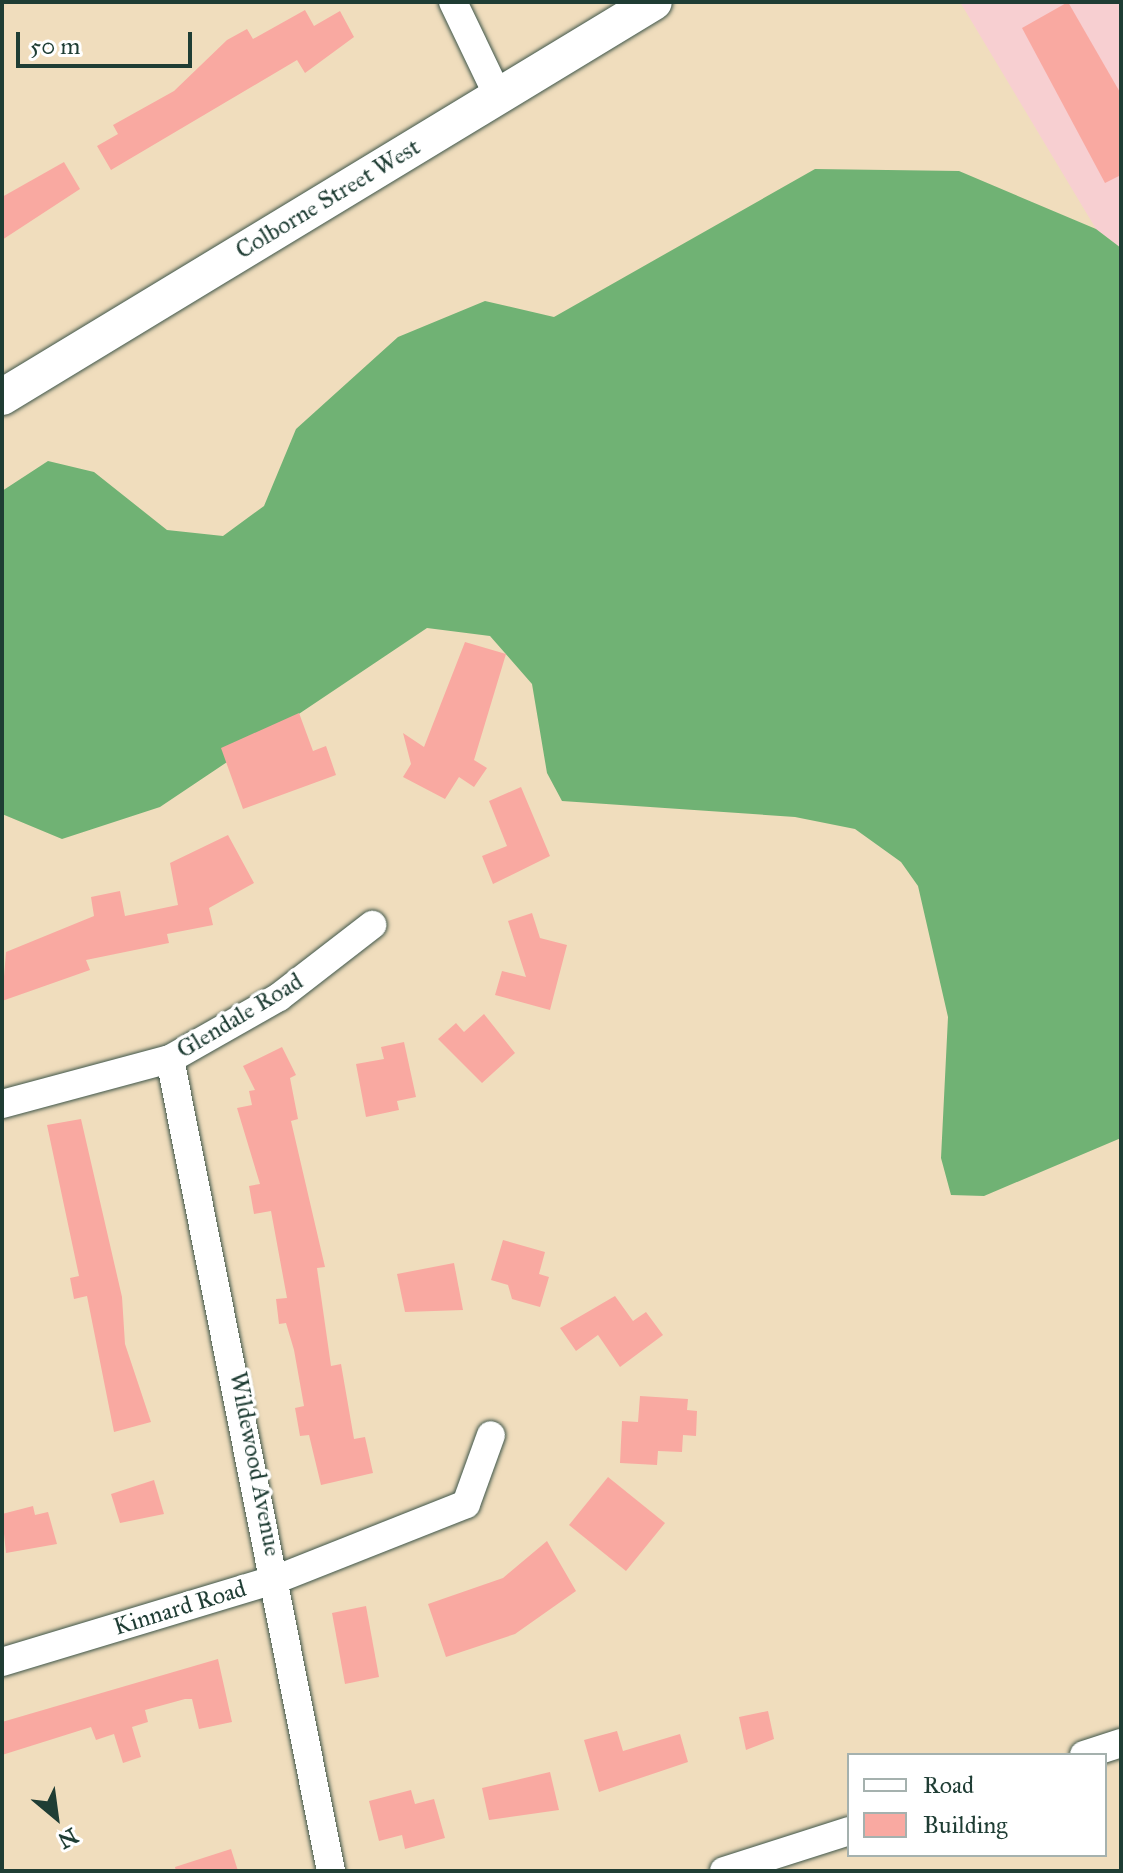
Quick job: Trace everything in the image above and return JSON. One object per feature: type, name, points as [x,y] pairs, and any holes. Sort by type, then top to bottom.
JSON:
[{"type":"main road","name":"Colborne Street West","points":[[2,397],[654,2]]},
{"type":"street","points":[[453,2],[498,96]]},
{"type":"street","name":"Glendale Road","points":[[2,1104],[170,1059],[279,997],[372,925]]},
{"type":"street","name":"Wildewood Avenue","points":[[170,1059],[277,1579],[331,1871]]},
{"type":"street","name":"Kinnard Road","points":[[2,1662],[277,1579],[466,1504],[491,1435]]},
{"type":"street","points":[[1090,1753],[1121,1743]]},
{"type":"street","points":[[724,1871],[847,1832]]},
{"type":"shaded area","points":[[960,2],[1121,2],[1121,248],[1096,229]]},
{"type":"green space","points":[[815,169],[959,171],[1096,229],[1121,248],[1121,1138],[984,1196],[951,1195],[941,1158],[948,1017],[918,886],[901,862],[855,829],[795,817],[562,801],[547,773],[532,684],[490,636],[427,628],[160,807],[62,839],[2,814],[2,491],[48,461],[94,472],[167,530],[223,536],[264,506],[296,429],[398,337],[485,301],[554,317]]},
{"type":"building","points":[[1068,2],[1121,94],[1121,175],[1105,183],[1022,28]]},
{"type":"building","points":[[305,10],[314,26],[340,11],[354,37],[305,73],[297,60],[111,170],[97,146],[118,134],[113,125],[174,91],[227,40],[247,29],[253,39]]},
{"type":"building","points":[[64,162],[80,189],[2,240],[2,197]]},
{"type":"building","points":[[465,642],[506,654],[474,760],[487,768],[474,787],[459,777],[445,799],[403,777],[411,764],[403,733],[424,747]]},
{"type":"building","points":[[299,713],[313,751],[326,746],[336,775],[243,809],[221,748]]},
{"type":"building","points":[[521,787],[550,856],[493,884],[482,856],[507,846],[489,801]]},
{"type":"building","points":[[228,835],[254,883],[209,908],[213,925],[167,934],[169,943],[86,960],[90,970],[2,1001],[6,952],[94,916],[91,897],[120,891],[125,916],[178,905],[170,863]]},
{"type":"building","points":[[532,913],[540,938],[567,945],[550,1010],[495,995],[502,971],[526,977],[508,921]]},
{"type":"building","points":[[484,1014],[515,1053],[482,1083],[438,1039],[456,1023],[464,1032]]},
{"type":"building","points":[[404,1042],[416,1097],[397,1101],[399,1110],[366,1117],[356,1064],[384,1059],[381,1047]]},
{"type":"building","points":[[282,1047],[296,1075],[290,1078],[298,1119],[291,1121],[325,1267],[317,1268],[331,1366],[341,1364],[354,1439],[365,1437],[373,1473],[321,1485],[309,1435],[300,1436],[295,1408],[304,1406],[294,1350],[286,1323],[279,1324],[276,1299],[287,1298],[271,1211],[254,1214],[249,1186],[260,1184],[237,1108],[252,1105],[249,1091],[255,1090],[243,1066]]},
{"type":"building","points":[[81,1119],[122,1297],[125,1344],[151,1422],[114,1432],[87,1296],[74,1299],[70,1278],[79,1276],[47,1125]]},
{"type":"building","points":[[503,1240],[545,1252],[539,1274],[549,1277],[540,1307],[512,1299],[508,1285],[491,1280]]},
{"type":"building","points":[[454,1263],[463,1310],[405,1312],[397,1274]]},
{"type":"building","points":[[615,1296],[633,1321],[646,1312],[663,1335],[620,1367],[598,1335],[576,1351],[560,1328]]},
{"type":"building","points":[[640,1396],[688,1399],[687,1410],[697,1411],[696,1436],[683,1435],[682,1452],[658,1451],[657,1465],[620,1463],[622,1421],[638,1422]]},
{"type":"building","points":[[608,1477],[665,1523],[626,1571],[569,1525]]},
{"type":"building","points":[[154,1480],[164,1514],[120,1523],[111,1494]]},
{"type":"building","points":[[33,1506],[35,1515],[48,1512],[57,1544],[6,1553],[2,1514]]},
{"type":"building","points":[[547,1541],[576,1591],[515,1634],[446,1657],[428,1604],[503,1578]]},
{"type":"building","points":[[366,1606],[379,1677],[345,1684],[332,1613]]},
{"type":"building","points":[[218,1659],[232,1722],[199,1729],[192,1699],[185,1699],[145,1710],[148,1722],[132,1727],[141,1757],[123,1763],[114,1734],[96,1740],[91,1727],[2,1755],[2,1722]]},
{"type":"building","points":[[768,1711],[774,1739],[746,1750],[739,1717]]},
{"type":"building","points":[[617,1731],[623,1751],[680,1734],[688,1762],[599,1792],[584,1740]]},
{"type":"building","points":[[550,1772],[559,1810],[489,1820],[482,1788]]},
{"type":"building","points":[[411,1790],[415,1804],[434,1799],[445,1838],[405,1849],[402,1835],[379,1841],[369,1801]]},
{"type":"building","points":[[231,1849],[238,1871],[176,1871],[175,1867]]}]
